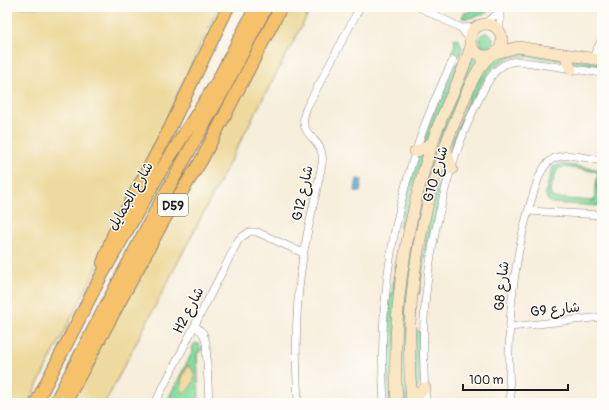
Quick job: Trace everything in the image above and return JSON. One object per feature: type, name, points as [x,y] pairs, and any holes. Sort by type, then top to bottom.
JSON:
[{"type":"main road","name":"D59","points":[[100,278],[102,266],[112,235],[170,128],[228,7]]},
{"type":"main road","name":"D59","points":[[65,403],[165,218],[201,161],[281,7]]},
{"type":"main road","name":"شارع الجمايل","points":[[36,403],[100,278],[158,175],[217,82],[259,9]]},
{"type":"main road","name":"شارع الجمايل","points":[[55,403],[154,212],[225,87],[259,9]]},
{"type":"street","name":"G12 شارع","points":[[298,403],[296,330],[303,253],[323,158],[320,147],[304,128],[303,117],[306,107],[360,7]]},
{"type":"street","points":[[419,7],[461,28],[474,50],[482,55],[493,54],[518,47],[597,60],[602,39]]},
{"type":"street","points":[[471,44],[471,35],[474,31],[501,9]]},
{"type":"street","points":[[493,54],[502,45],[501,9]]},
{"type":"street","points":[[461,28],[492,26],[518,47]]},
{"type":"street","name":"G10 شارع","points":[[397,403],[395,343],[398,294],[402,264],[414,205],[432,144],[464,68],[471,44]]},
{"type":"street","name":"G10 شارع","points":[[412,402],[410,328],[417,257],[430,198],[445,147],[474,78],[482,64],[493,54]]},
{"type":"street","points":[[566,55],[571,69]]},
{"type":"street","name":"G10 شارع","points":[[384,403],[382,341],[386,286],[395,227],[415,152],[430,108],[452,60]]},
{"type":"street","name":"G10 شارع","points":[[426,403],[423,349],[426,295],[435,232],[462,137],[475,106],[491,76],[498,68],[507,63],[517,61],[602,73]]},
{"type":"street","points":[[415,152],[432,144]]},
{"type":"street","points":[[445,147],[452,169]]},
{"type":"street","name":"G8 شارع","points":[[511,403],[509,359],[510,327],[516,268],[528,211],[542,165],[544,161],[552,154],[562,153],[602,161]]},
{"type":"street","points":[[528,211],[602,215]]},
{"type":"street","name":"H2 شارع","points":[[154,403],[239,239],[249,232],[262,233],[303,253]]},
{"type":"street","name":"G9 شارع","points":[[510,327],[602,317]]},
{"type":"street","points":[[195,326],[202,333],[206,343],[209,403]]},
{"type":"street","points":[[412,402],[425,388]]},
{"type":"green space","points":[[473,7],[494,7],[479,16],[462,18],[464,13],[470,12]]},
{"type":"green space","points":[[483,33],[489,33],[493,37],[493,43],[489,47],[483,47],[479,43],[479,37]]},
{"type":"green space","points":[[458,38],[462,48],[460,56],[452,51],[455,44],[454,39]]},
{"type":"green space","points":[[511,51],[558,57],[563,61],[520,56],[512,57],[495,66],[486,76],[474,97],[453,154],[450,148],[470,94],[487,65],[496,58]]},
{"type":"green space","points":[[471,57],[479,61],[422,215],[407,403],[402,403],[402,317],[407,266],[413,231],[432,159]]},
{"type":"green space","points":[[572,59],[602,64],[602,69],[579,66],[572,61]]},
{"type":"green space","points":[[457,62],[461,64],[430,139],[423,145],[433,114]]},
{"type":"green space","points":[[425,151],[416,176],[404,228],[399,227],[418,155]]},
{"type":"green space","points":[[445,160],[448,169],[427,257],[424,257],[419,294],[417,294],[428,223]]},
{"type":"green space","points":[[561,164],[602,170],[602,206],[552,203],[548,200],[545,193],[553,167]],"holes":[[[564,167],[598,172],[594,201],[554,198],[551,196],[550,189],[559,168]]]},
{"type":"green space","points":[[396,262],[398,263],[394,403],[389,403],[387,336],[390,295],[392,295]]},
{"type":"green space","points":[[415,330],[420,331],[420,380],[418,388],[415,389]]},
{"type":"green space","points":[[195,343],[199,344],[201,351],[197,353],[199,403],[166,403],[193,351],[192,348]]},
{"type":"sand","points":[[7,7],[218,7],[108,246],[28,403],[7,403]]},
{"type":"sand","points":[[287,7],[312,7],[252,119],[105,403],[66,403]]},
{"type":"sand","points":[[187,366],[191,367],[193,371],[194,381],[185,393],[182,392],[181,380]]},
{"type":"water","points":[[357,179],[362,180],[360,192],[355,191]]}]
